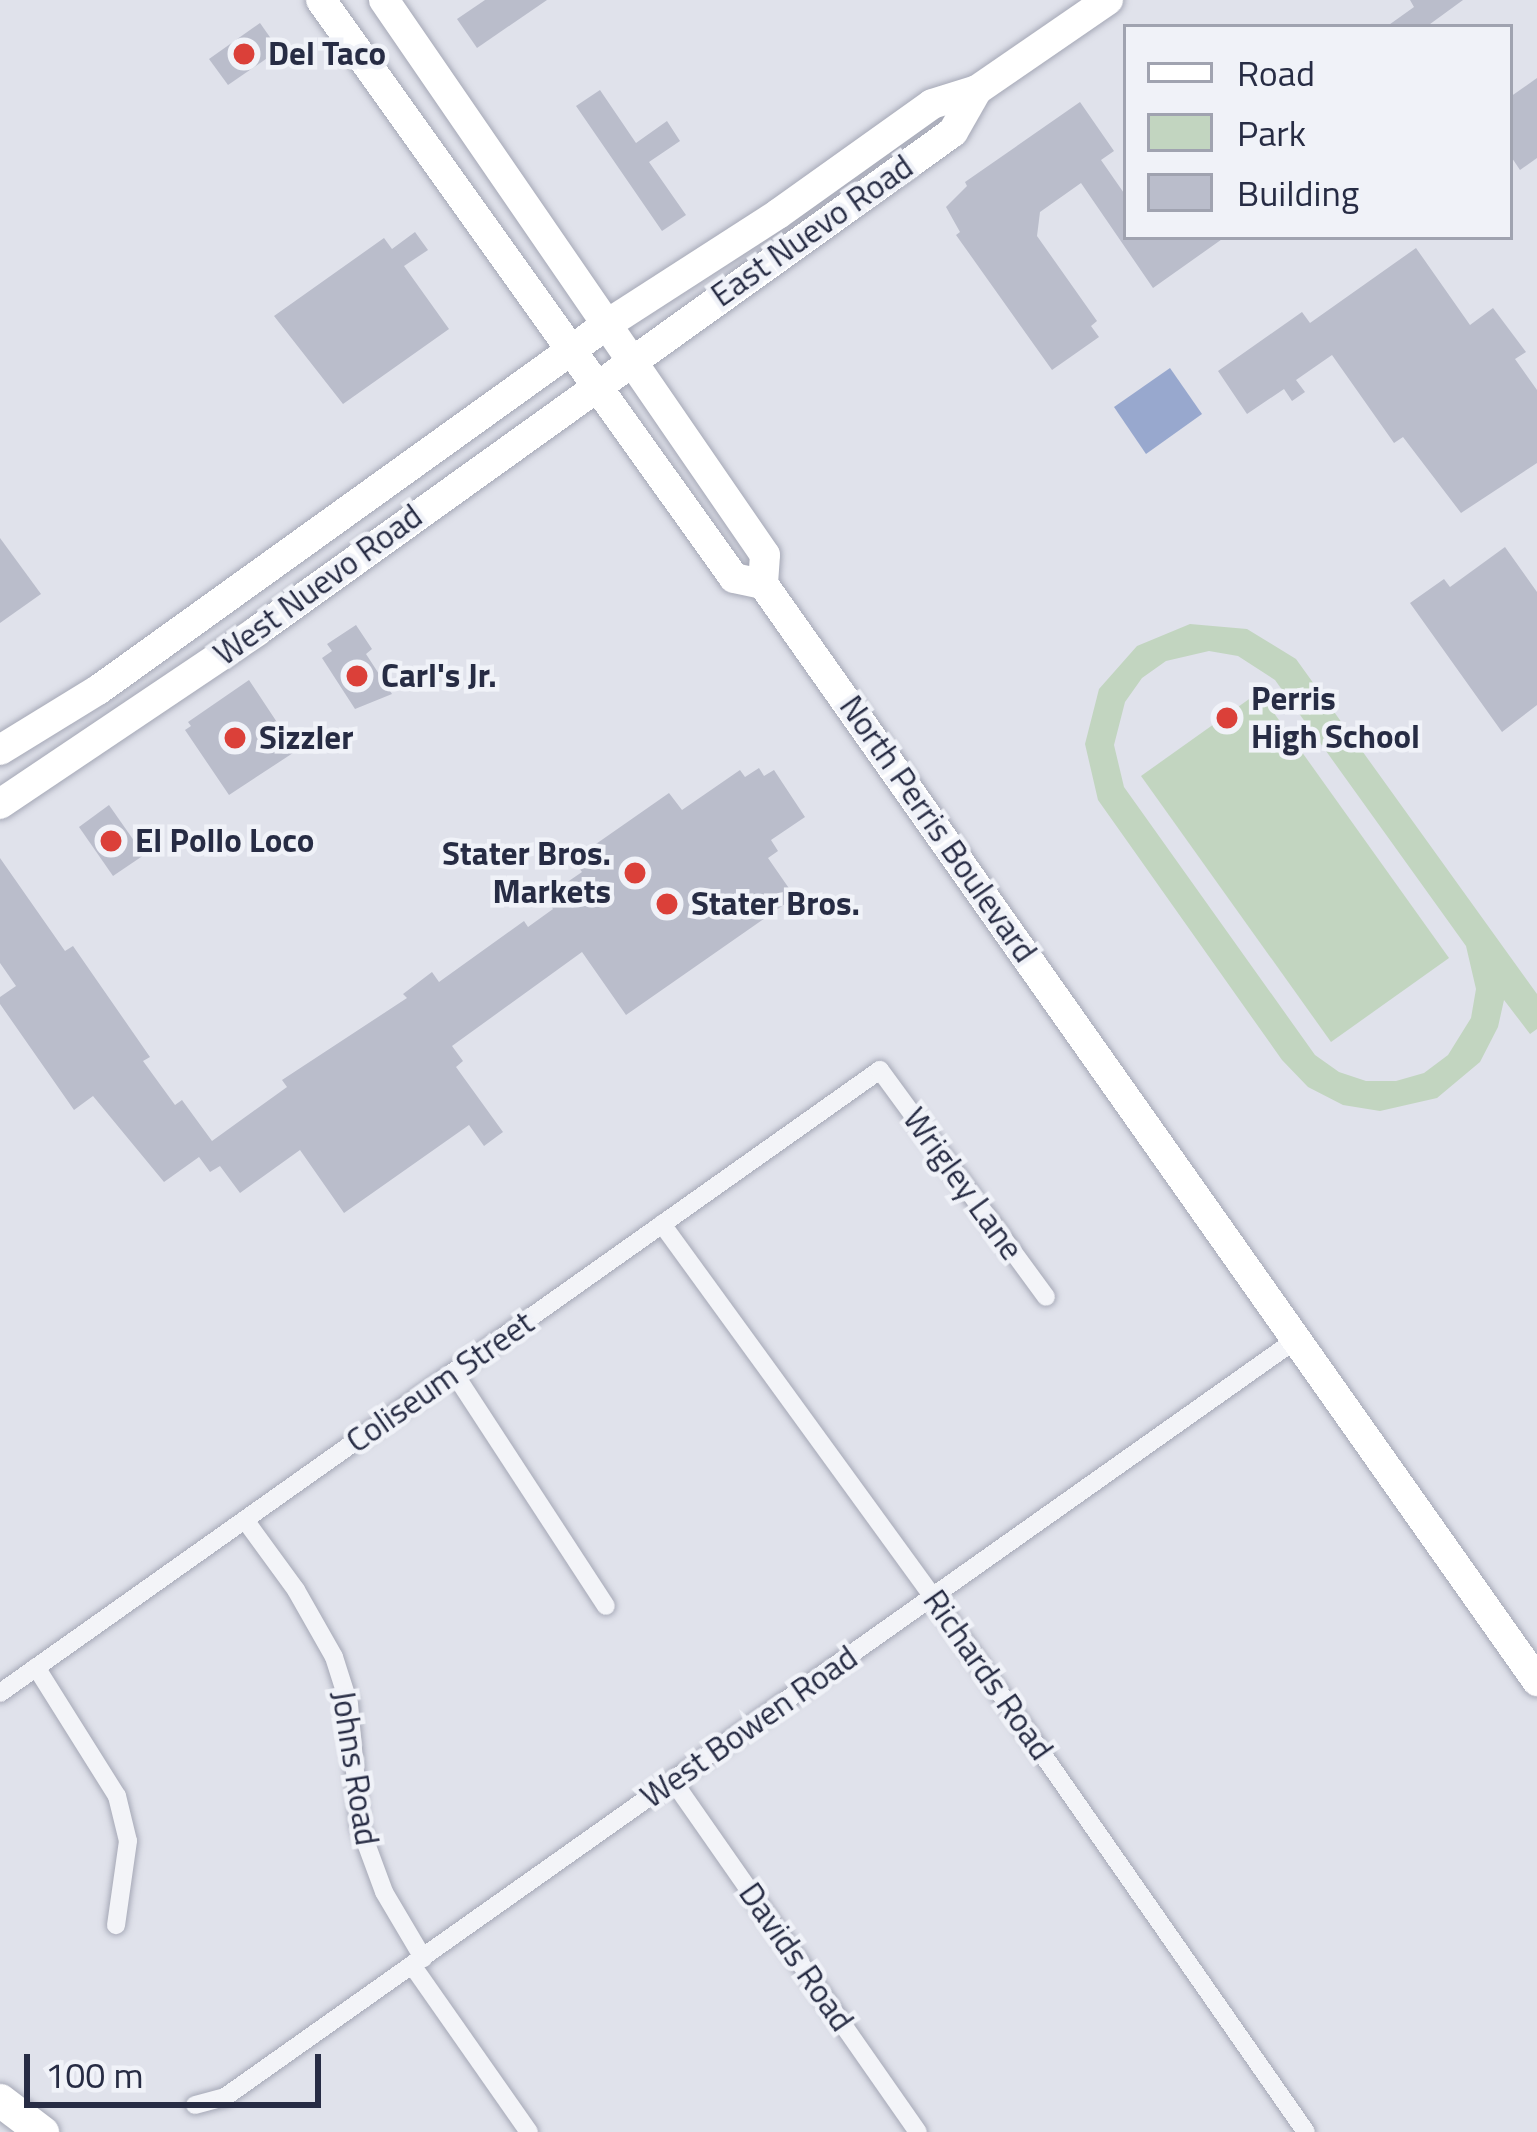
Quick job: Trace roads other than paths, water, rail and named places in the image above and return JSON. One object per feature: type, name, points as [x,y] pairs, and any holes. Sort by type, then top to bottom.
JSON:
[{"type":"highway","points":[[0,2100],[42,2132]]},
{"type":"main road","name":"North Perris Boulevard","points":[[321,0],[734,578],[763,584],[1537,1682]]},
{"type":"main road","points":[[384,0],[765,555],[763,584]]},
{"type":"main road","name":"East Nuevo Road","points":[[570,352],[778,214],[932,104],[977,90],[1108,0]]},
{"type":"main road","name":"East Nuevo Road","points":[[632,358],[952,131],[977,90]]},
{"type":"main road","name":"West Nuevo Road","points":[[0,750],[98,690],[570,352]]},
{"type":"main road","name":"West Nuevo Road","points":[[3,803],[257,631],[632,358]]},
{"type":"main road","points":[[3,803],[5,770],[67,735],[91,713],[98,690]]},
{"type":"street","name":"Coliseum Street","points":[[0,1693],[880,1070]]},
{"type":"street","name":"Wrigley Lane","points":[[880,1070],[1046,1297]]},
{"type":"street","name":"Richards Road","points":[[662,1224],[933,1597],[1306,2132]]},
{"type":"street","name":"West Bowen Road","points":[[196,2105],[225,2097],[1298,1338]]},
{"type":"street","points":[[454,1373],[606,1606]]},
{"type":"street","name":"Johns Road","points":[[245,1520],[296,1590],[334,1658],[349,1704],[360,1827],[384,1892],[418,1961],[529,2132]]},
{"type":"street","points":[[36,1667],[117,1796],[128,1841],[116,1925]]},
{"type":"street","name":"Davids Road","points":[[673,1781],[918,2132]]},
{"type":"water","points":[[1170,368],[1202,414],[1146,454],[1114,407]]},
{"type":"place","name":"Del Taco","points":[[244,54]]},
{"type":"place","name":"Carl's Jr.","points":[[357,676]]},
{"type":"place","name":"Perris High School","points":[[1227,718]]},
{"type":"place","name":"Sizzler","points":[[235,738]]},
{"type":"place","name":"El Pollo Loco","points":[[111,841]]},
{"type":"place","name":"Stater Bros. Markets","points":[[635,873]]},
{"type":"place","name":"Stater Bros.","points":[[667,904]]}]
